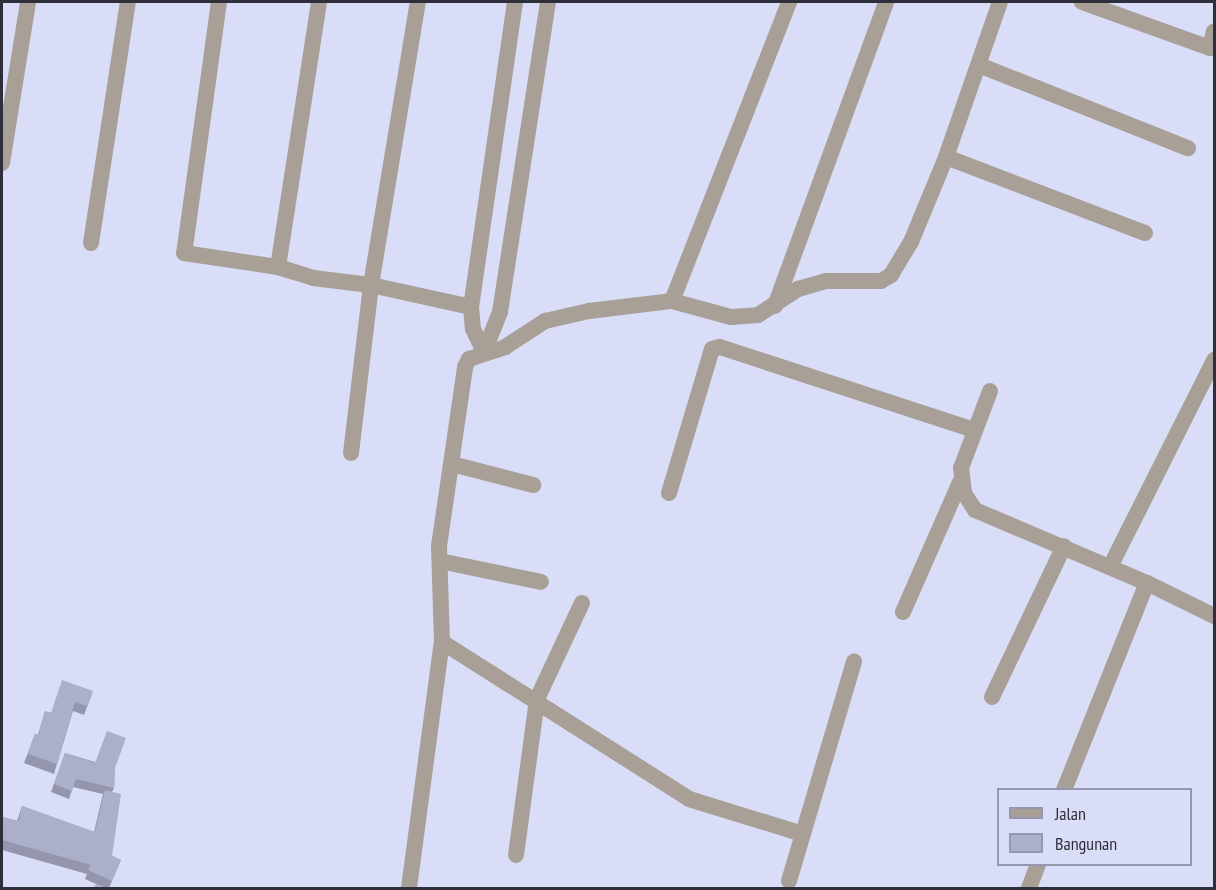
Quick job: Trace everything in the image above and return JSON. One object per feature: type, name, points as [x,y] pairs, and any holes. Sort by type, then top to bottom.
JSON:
[{"type":"street","points":[[2,163],[28,2]]},
{"type":"street","points":[[91,243],[128,2]]},
{"type":"street","points":[[219,2],[184,253],[278,267],[313,278],[371,285],[471,307]]},
{"type":"street","points":[[278,267],[319,2]]},
{"type":"street","points":[[351,453],[371,285],[418,2]]},
{"type":"street","points":[[484,352],[472,329],[471,307],[514,2]]},
{"type":"street","points":[[484,352],[500,312],[548,2]]},
{"type":"street","points":[[672,301],[789,2]]},
{"type":"street","points":[[775,306],[886,2]]},
{"type":"street","points":[[409,888],[442,642],[440,561],[465,367],[469,359],[484,352],[505,347],[545,321],[672,301],[731,317],[758,315],[798,289],[826,281],[881,282],[891,275],[911,242],[946,157],[1000,2]]},
{"type":"street","points":[[1082,2],[1109,6],[1210,48],[1215,31]]},
{"type":"street","points":[[979,64],[1188,148]]},
{"type":"street","points":[[946,157],[1146,233]]},
{"type":"street","points":[[669,492],[712,349],[720,347],[974,430]]},
{"type":"street","points":[[1110,567],[1215,360]]},
{"type":"street","points":[[903,612],[960,482],[961,468],[990,391]]},
{"type":"street","points":[[452,464],[533,485]]},
{"type":"street","points":[[960,482],[968,503],[987,518],[1064,546],[1215,616]]},
{"type":"street","points":[[992,697],[1064,546]]},
{"type":"street","points":[[440,561],[541,582]]},
{"type":"street","points":[[1064,788],[1147,583]]},
{"type":"street","points":[[516,855],[537,699],[582,603]]},
{"type":"street","points":[[442,642],[537,699],[689,799],[803,834]]},
{"type":"street","points":[[789,881],[854,661]]},
{"type":"street","points":[[1029,888],[1037,866]]},
{"type":"building","points":[[62,680],[93,691],[87,706],[75,702],[57,764],[28,754],[35,734],[39,735],[45,711],[51,713]]},
{"type":"building","points":[[107,731],[126,738],[115,768],[114,788],[76,779],[72,791],[54,784],[65,753],[95,763]]},
{"type":"building","points":[[105,790],[121,794],[112,856],[121,860],[112,881],[88,870],[91,865],[2,840],[2,817],[19,821],[22,806],[95,832]]}]
